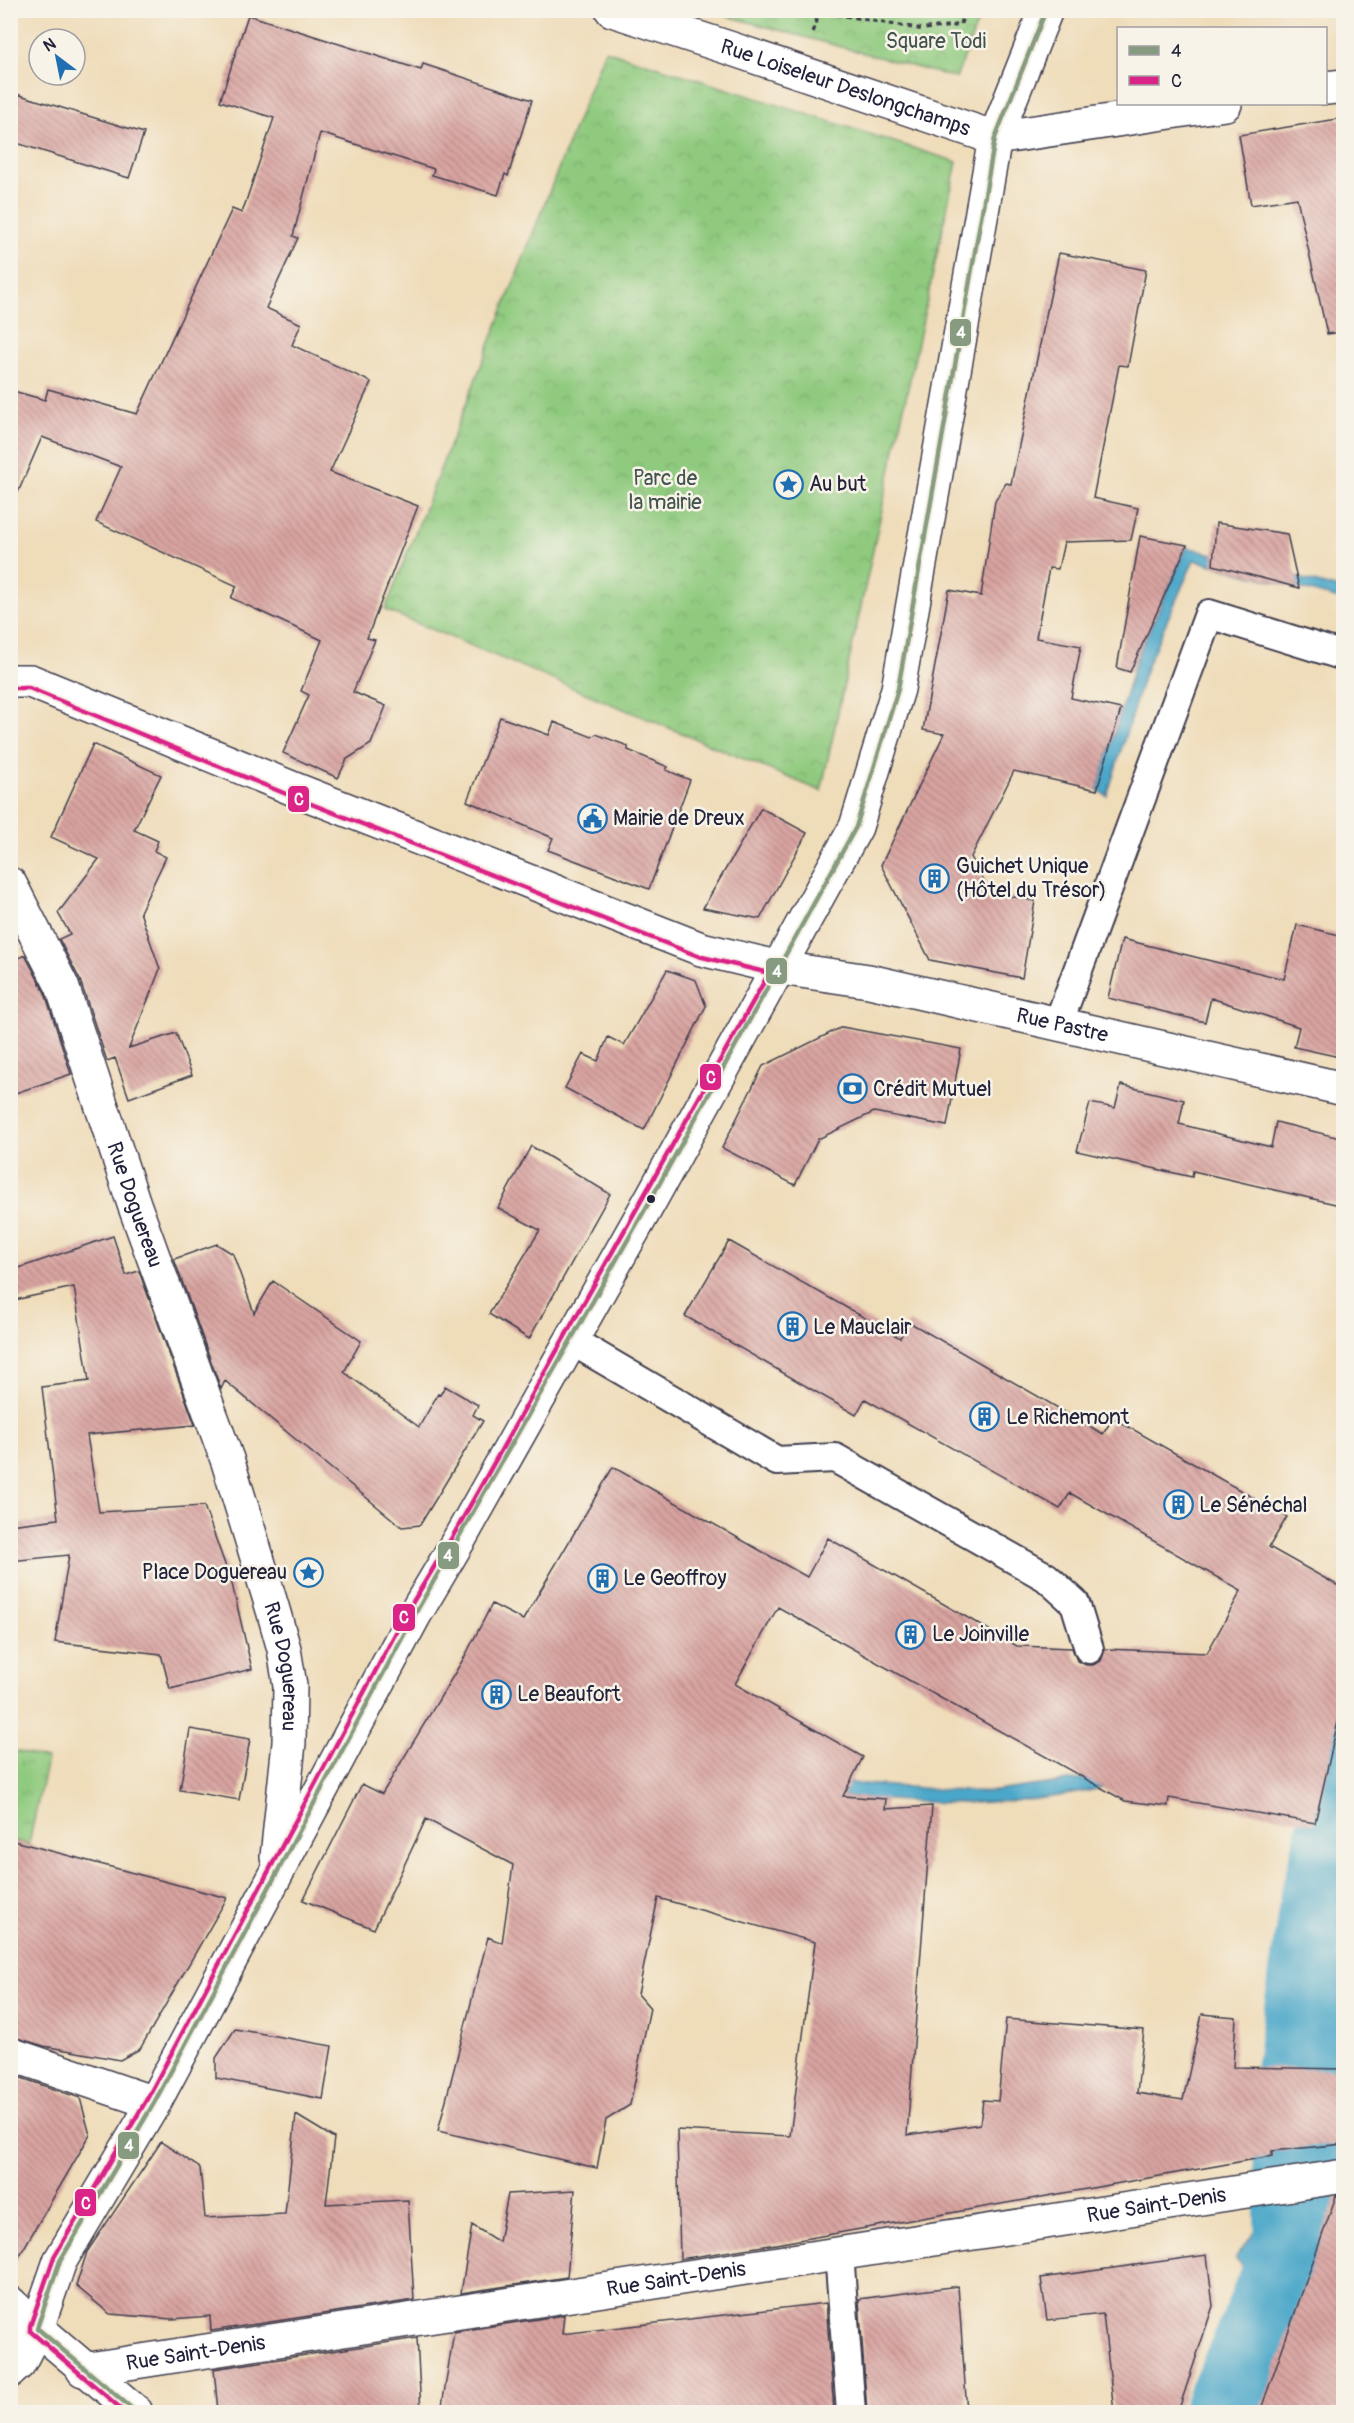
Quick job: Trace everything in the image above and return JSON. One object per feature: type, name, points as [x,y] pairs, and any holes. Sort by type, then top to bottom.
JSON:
[{"type":"street","name":"Rue Loiseleur Deslongchamps","points":[[612,10],[995,138],[1218,105]]},
{"type":"street","points":[[275,1873],[415,1614],[572,1341],[856,827],[898,689],[995,138],[1046,10]]},
{"type":"street","points":[[1327,88],[1344,86]]},
{"type":"street","name":"Rue Pastre","points":[[17,678],[701,949],[780,968],[869,981],[1344,1089]]},
{"type":"street","name":"Rue Doguereau","points":[[10,884],[62,986],[134,1204],[228,1462],[281,1639],[290,1686],[289,1743],[275,1873],[154,2103],[60,2261],[37,2328],[19,2363],[10,2371]]},
{"type":"street","points":[[10,2054],[154,2103]]},
{"type":"street","name":"Rue Saint-Denis","points":[[83,2370],[1343,2176]]},
{"type":"street","points":[[10,2303],[83,2370],[136,2412]]},
{"type":"lane","points":[[1058,1024],[1209,614],[1344,656]]},
{"type":"lane","points":[[572,1341],[777,1461],[835,1458],[1046,1577],[1075,1603],[1089,1649]]},
{"type":"lane","points":[[839,2253],[850,2412]]},
{"type":"path","points":[[820,10],[921,29],[960,26],[965,10]]},
{"type":"green space","name":"Square Todi","points":[[725,10],[982,11],[956,78],[723,15]]},
{"type":"green space","name":"Parc de la mairie","points":[[605,50],[957,162],[821,791],[385,610]]},
{"type":"green space","points":[[11,1750],[47,1759],[29,1844],[11,1840]]},
{"type":"water","points":[[1187,547],[1343,590],[1343,600],[1194,560],[1146,668],[1107,796],[1097,790],[1137,657]]},
{"type":"water","points":[[1343,1695],[1343,1941],[1329,2008],[1336,2144],[1272,2156],[1274,2041],[1279,1972]]},
{"type":"water","points":[[1089,1778],[1114,1785],[1045,1798],[974,1803],[904,1801],[834,1795],[850,1783],[977,1792]]},
{"type":"water","points":[[1335,2204],[1331,2220],[1326,2221],[1260,2412],[1192,2412],[1240,2284],[1243,2268],[1235,2258],[1267,2216]]},
{"type":"building","points":[[248,15],[421,70],[423,64],[532,100],[508,176],[505,174],[498,195],[432,175],[434,169],[320,133],[293,236],[298,238],[266,308],[301,324],[292,345],[371,382],[330,472],[418,506],[367,638],[375,640],[353,692],[386,706],[371,744],[347,759],[338,778],[283,753],[309,695],[301,691],[322,640],[231,598],[237,586],[96,522],[121,467],[42,437],[10,511],[10,390],[45,400],[48,389],[137,414],[232,209],[242,213],[274,118],[220,101]]},
{"type":"building","points":[[10,92],[144,133],[129,178],[10,141]]},
{"type":"building","points":[[1344,118],[1344,332],[1327,334],[1297,198],[1251,205],[1239,135]]},
{"type":"building","points":[[1059,253],[1146,270],[1128,366],[1119,365],[1093,498],[1138,508],[1131,540],[1064,542],[1058,569],[1049,568],[1036,638],[1081,646],[1071,698],[1121,709],[1097,790],[1014,771],[971,857],[990,892],[1035,901],[1022,978],[930,960],[881,865],[944,734],[923,730],[949,590],[981,596],[995,501],[1006,483],[1011,484]]},
{"type":"building","points":[[1216,523],[1287,534],[1299,588],[1213,565]]},
{"type":"building","points":[[1140,536],[1187,545],[1130,672],[1117,668]]},
{"type":"building","name":"Mairie de Dreux","points":[[500,717],[549,735],[554,722],[592,737],[596,734],[628,746],[628,750],[668,767],[666,770],[690,780],[649,889],[548,850],[553,838],[467,801]]},
{"type":"building","points":[[93,744],[161,775],[134,830],[158,841],[154,851],[166,857],[140,912],[160,969],[129,1048],[176,1033],[192,1075],[129,1098],[115,1058],[107,1061],[80,980],[59,939],[70,934],[58,913],[99,859],[51,837]]},
{"type":"building","points":[[761,808],[807,833],[760,919],[703,908]]},
{"type":"building","points":[[1297,925],[1344,936],[1344,1058],[1294,1047],[1299,1027],[1211,998],[1205,1022],[1108,998],[1122,939],[1284,979]]},
{"type":"building","points":[[25,955],[45,993],[71,1074],[10,1095],[10,962]]},
{"type":"building","points":[[667,970],[696,980],[706,1006],[644,1130],[565,1088],[583,1054],[598,1061],[608,1037],[624,1045]]},
{"type":"building","name":"Crédit Mutuel","points":[[842,1027],[961,1049],[947,1126],[874,1112],[818,1139],[795,1185],[722,1148],[763,1066]]},
{"type":"building","points":[[1121,1085],[1184,1100],[1179,1124],[1271,1147],[1276,1122],[1344,1139],[1344,1206],[1193,1171],[1192,1177],[1077,1151],[1090,1103],[1115,1108]]},
{"type":"building","points":[[531,1146],[610,1194],[529,1339],[489,1314],[540,1230],[498,1208]]},
{"type":"building","points":[[113,1236],[126,1275],[139,1271],[195,1425],[87,1435],[99,1512],[204,1506],[232,1584],[252,1669],[170,1689],[161,1654],[55,1642],[69,1555],[10,1561],[10,1525],[58,1519],[42,1387],[89,1381],[74,1287],[10,1301],[10,1271]]},
{"type":"building","points":[[729,1241],[900,1338],[909,1322],[1103,1434],[1113,1418],[1287,1517],[1269,1547],[1344,1589],[1344,1695],[1315,1823],[1169,1798],[1168,1806],[1125,1801],[778,1607],[735,1684],[863,1757],[843,1796],[886,1799],[885,1809],[932,1806],[907,2135],[980,2124],[983,2100],[998,2101],[1006,2019],[1144,2030],[1137,2093],[1183,2100],[1202,2014],[1236,2017],[1233,2067],[1344,2069],[1344,2144],[1272,2151],[1272,2156],[680,2259],[677,2130],[790,2136],[815,1942],[658,1898],[638,1994],[650,2008],[630,2105],[606,2120],[597,2168],[438,2131],[488,1937],[502,1943],[513,1865],[426,1819],[374,1929],[303,1900],[362,1784],[382,1794],[464,1658],[492,1604],[523,1620],[613,1467],[807,1577],[828,1538],[1017,1646],[1072,1648],[1077,1661],[1086,1665],[1093,1665],[1101,1661],[1105,1649],[1207,1653],[1241,1591],[1070,1493],[1060,1509],[865,1399],[856,1415],[685,1316]]},
{"type":"building","points":[[217,1244],[233,1254],[254,1313],[273,1281],[361,1341],[344,1372],[419,1427],[445,1386],[478,1405],[473,1415],[483,1421],[420,1525],[402,1527],[225,1381],[221,1389],[174,1259]]},
{"type":"building","points":[[190,1729],[250,1739],[239,1800],[180,1790]]},
{"type":"building","points":[[10,1840],[227,1898],[140,2049],[120,2060],[44,2046],[10,2036]]},
{"type":"building","points":[[235,2029],[332,2046],[323,2099],[216,2078],[216,2058]]},
{"type":"building","points":[[10,2074],[80,2098],[90,2135],[10,2272]]},
{"type":"building","points":[[296,2115],[334,2138],[326,2204],[408,2200],[414,2300],[211,2331],[210,2316],[172,2319],[110,2314],[76,2286],[87,2252],[161,2142],[200,2168],[205,2218],[285,2214]]},
{"type":"building","points":[[575,2190],[567,2277],[461,2293],[472,2225],[499,2242],[508,2194]]},
{"type":"building","points":[[1344,2195],[1344,2412],[1260,2412],[1336,2196]]},
{"type":"building","points":[[1207,2255],[1213,2306],[1178,2412],[1114,2412],[1103,2314],[1047,2320],[1041,2278]]},
{"type":"building","points":[[958,2286],[967,2412],[867,2412],[859,2299]]},
{"type":"building","points":[[826,2303],[834,2412],[441,2412],[454,2332],[564,2315],[562,2334]]},
{"type":"building","points":[[417,2338],[421,2412],[218,2412],[214,2369]]},
{"type":"waterway","points":[[1226,2412],[1257,2345],[1298,2239],[1296,2090],[1323,1901],[1344,1817]]},
{"type":"transit line","name":"4","points":[[136,2412],[37,2328],[60,2261],[154,2103],[415,1614],[651,1199],[856,827],[898,689],[995,138],[1046,10]]},
{"type":"transit line","name":"C","points":[[10,688],[29,688],[291,796],[698,956],[769,973],[454,1534],[408,1610],[147,2099],[54,2257],[30,2331],[125,2412]]},
{"type":"place","name":"Au but","points":[[788,484]]},
{"type":"place","name":"Mairie de Dreux","points":[[592,818]]},
{"type":"place","name":"Guichet Unique (Hôtel du Trésor)","points":[[935,878]]},
{"type":"place","name":"Crédit Mutuel","points":[[852,1089]]},
{"type":"place","name":"Le Mauclair","points":[[792,1327]]},
{"type":"place","name":"Le Richemont","points":[[985,1417]]},
{"type":"place","name":"Le Sénéchal","points":[[1178,1505]]},
{"type":"place","name":"Place Doguereau","points":[[308,1572]]},
{"type":"place","name":"Le Geoffroy","points":[[602,1578]]},
{"type":"place","name":"Le Joinville","points":[[911,1634]]},
{"type":"place","name":"Le Beaufort","points":[[496,1694]]}]
